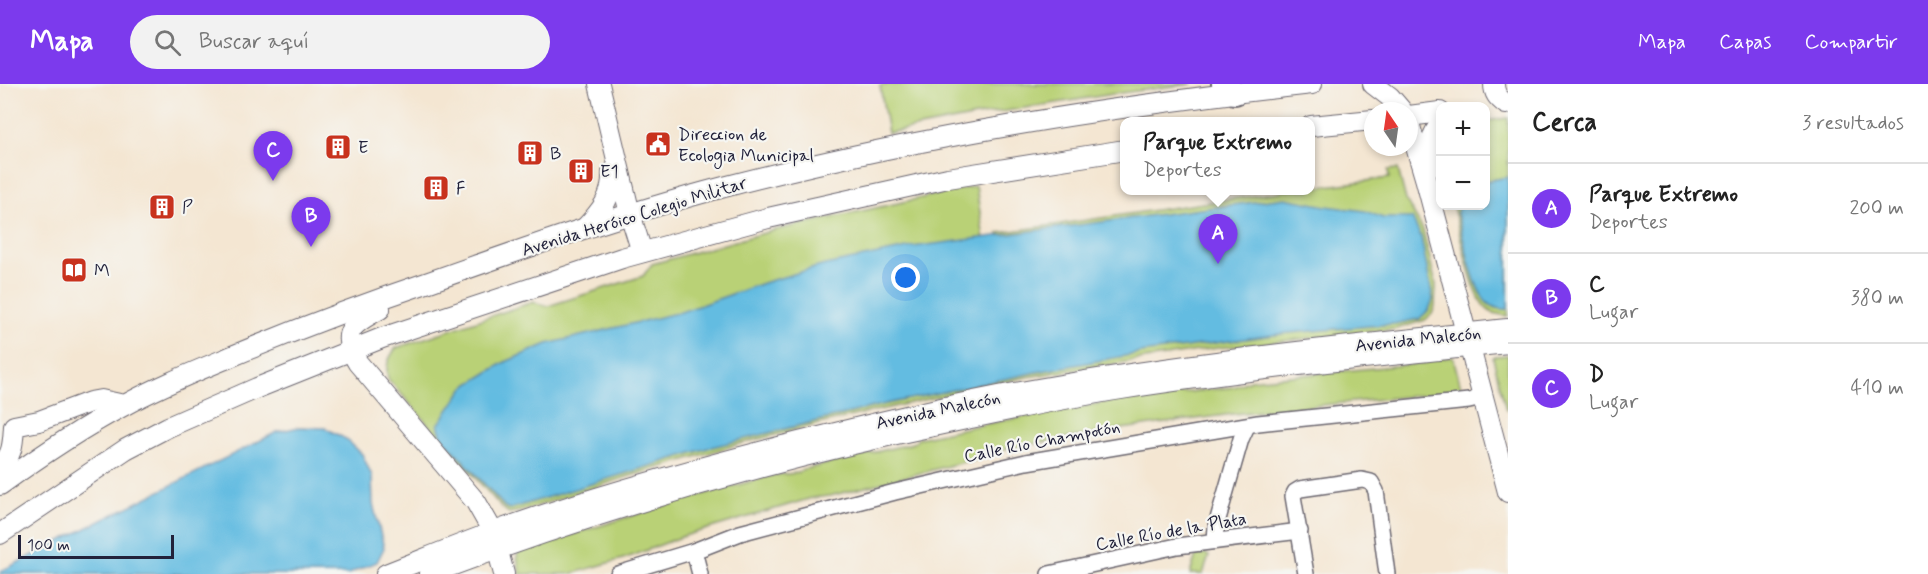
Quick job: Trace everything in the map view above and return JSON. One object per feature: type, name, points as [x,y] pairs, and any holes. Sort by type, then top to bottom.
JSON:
[{"type":"main road","points":[[599,84],[630,214],[642,252]]},
{"type":"main road","name":"Avenida Heróico Colegio Militar","points":[[0,484],[68,437],[124,405],[189,374],[258,345],[400,292],[630,214],[745,182],[922,141],[1229,88],[1312,84]]},
{"type":"main road","points":[[1373,84],[1394,102]]},
{"type":"main road","points":[[1494,84],[1498,98],[1507,104]]},
{"type":"main road","points":[[1490,106],[1507,104]]},
{"type":"main road","points":[[1418,115],[1436,113]]},
{"type":"main road","points":[[1315,126],[1364,121]]},
{"type":"main road","points":[[1426,181],[1431,143],[1436,130]]},
{"type":"main road","name":"Avenida Heróico Colegio Militar","points":[[0,534],[126,449],[168,427],[350,350],[507,296],[642,252],[768,218],[883,191],[1031,163],[1120,151]]},
{"type":"main road","points":[[1418,154],[1508,492]]},
{"type":"main road","points":[[585,229],[606,202],[612,184],[612,173],[618,167]]},
{"type":"main road","points":[[400,292],[384,308],[354,324],[348,338],[350,350],[358,363],[476,502],[496,540],[504,574]]},
{"type":"main road","points":[[1456,293],[1464,305],[1481,321],[1505,334]]},
{"type":"main road","name":"Avenida Malecón","points":[[386,574],[496,540],[709,481],[843,446],[1004,411],[1120,389],[1281,368],[1505,334]]},
{"type":"main road","points":[[0,466],[11,452],[14,426],[39,421],[90,402],[101,400],[124,405]]},
{"type":"main road","name":"Avenida Malecón","points":[[429,574],[496,540]]},
{"type":"street","name":"Calle Río Champotón","points":[[618,574],[694,551],[751,530],[896,492],[1026,462],[1258,423],[1483,398]]},
{"type":"street","points":[[1215,541],[1216,526],[1228,482],[1247,426]]},
{"type":"street","points":[[1306,574],[1293,495],[1300,489],[1362,480],[1371,482],[1376,491],[1387,574]]},
{"type":"street","name":"Calle Río de la Plata","points":[[1049,574],[1177,546],[1300,531]]},
{"type":"street","points":[[694,551],[700,574]]},
{"type":"green space","points":[[889,84],[1192,84],[987,114],[888,133],[880,86]]},
{"type":"green space","points":[[1508,118],[1508,316],[1496,314],[1486,308],[1475,289],[1454,210],[1490,210],[1490,120]]},
{"type":"green space","points":[[1398,169],[1406,200],[1423,230],[1436,285],[1435,306],[1432,314],[1425,320],[1396,329],[1217,348],[1027,377],[739,444],[509,513],[502,508],[388,379],[388,363],[396,348],[533,302],[548,306],[643,276],[652,264],[775,230],[976,186],[985,246],[1000,244],[999,233],[1258,195],[1315,195],[1315,187],[1389,178],[1388,170]]},
{"type":"green space","points":[[1508,355],[1508,410],[1506,410],[1493,358]]},
{"type":"green space","points":[[1453,357],[1462,391],[1233,414],[1121,429],[1005,449],[995,454],[830,496],[812,498],[684,536],[626,558],[570,574],[520,574],[517,556],[519,551],[549,540],[558,542],[564,537],[683,500],[774,475],[798,473],[802,470],[913,443],[919,438],[1117,400],[1234,387],[1250,380],[1425,363],[1432,359]]},
{"type":"green space","points":[[1196,555],[1209,556],[1203,574],[1190,574]]},
{"type":"water","points":[[1508,177],[1508,309],[1496,308],[1486,302],[1481,294],[1468,260],[1457,213],[1458,210],[1490,210],[1490,180]]},
{"type":"water","points":[[1285,198],[1365,211],[1383,218],[1412,218],[1421,237],[1433,299],[1429,310],[1419,319],[1394,324],[1289,333],[1141,353],[886,404],[708,448],[510,509],[505,507],[442,437],[438,425],[464,387],[503,363],[547,344],[681,312],[766,282],[825,265],[912,247]]},
{"type":"water","points":[[299,427],[325,428],[346,439],[362,454],[372,476],[373,504],[384,548],[377,562],[348,574],[0,574],[1,571],[277,432]]},
{"type":"place","name":"Direccion de Ecologia Municipal","points":[[658,144]]},
{"type":"place","name":"E","points":[[338,147]]},
{"type":"place","name":"B","points":[[530,153]]},
{"type":"place","name":"E1","points":[[581,171]]},
{"type":"place","name":"D","points":[[273,181]]},
{"type":"place","name":"F","points":[[436,188]]},
{"type":"place","name":"P","points":[[162,207]]},
{"type":"place","name":"C","points":[[311,247]]},
{"type":"place","name":"Parque Extremo","points":[[1218,264]]},
{"type":"place","name":"M","points":[[74,270]]}]
